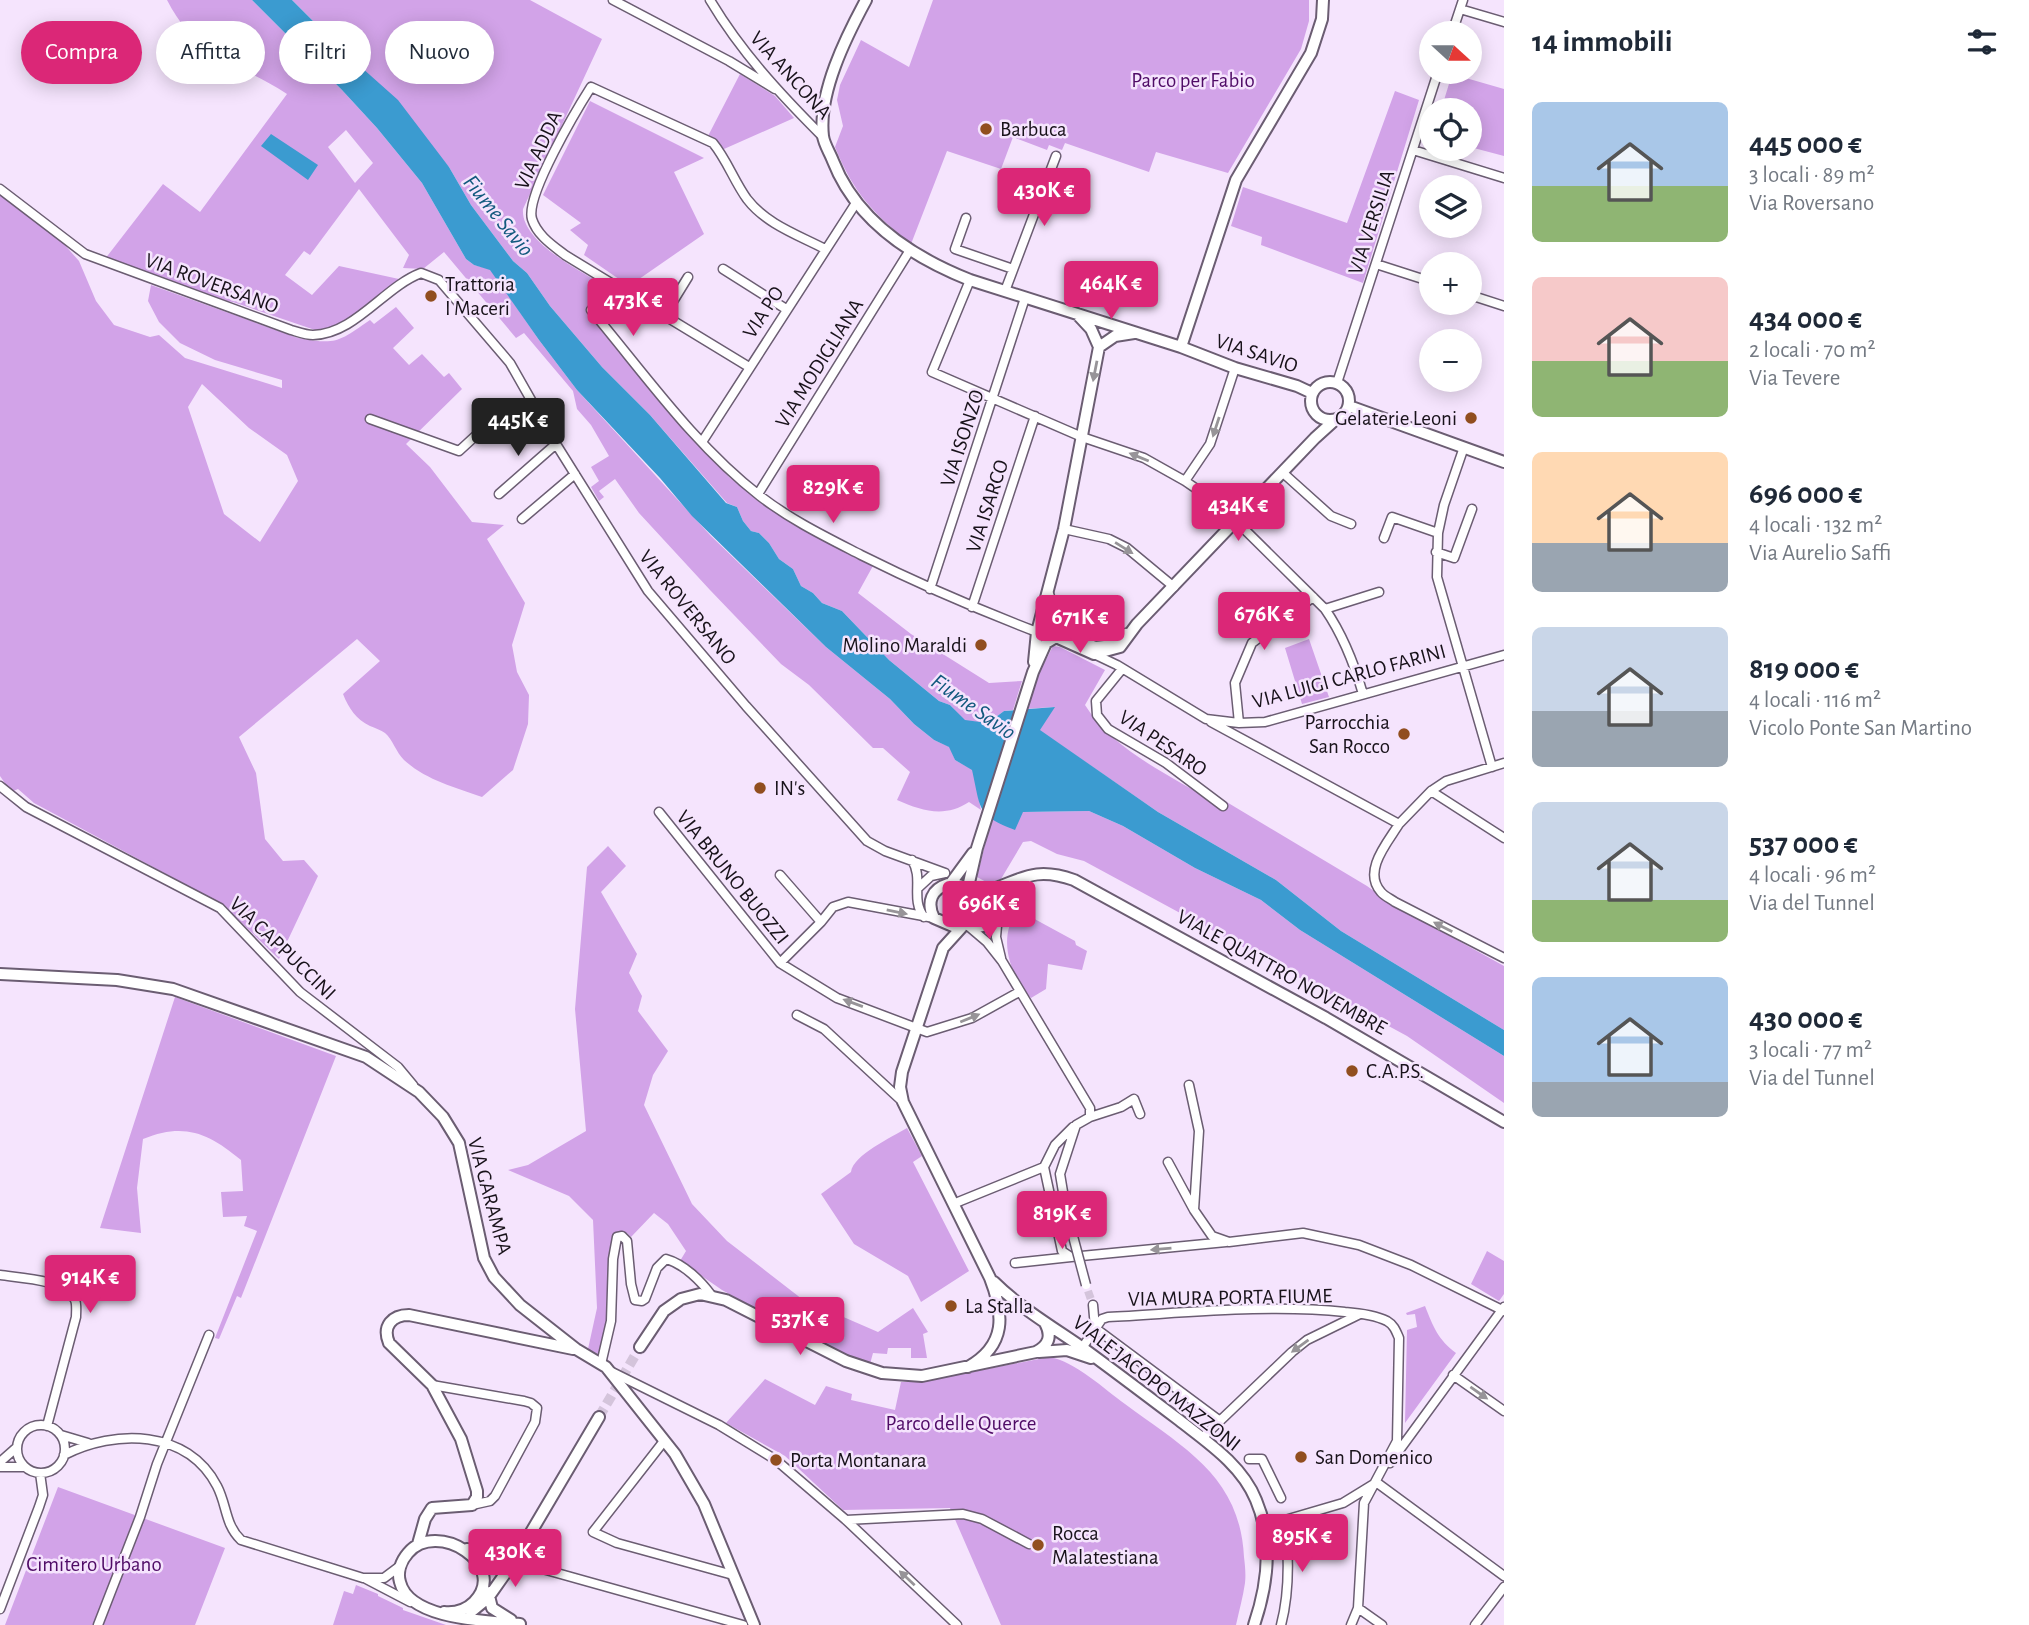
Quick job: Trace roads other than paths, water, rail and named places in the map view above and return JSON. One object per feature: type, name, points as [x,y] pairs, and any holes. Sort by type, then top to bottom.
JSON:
[{"type":"street","points":[[613,0],[729,61],[775,89]]},
{"type":"street","name":"VIA SAVIO","points":[[866,0],[835,69],[825,105],[823,137],[837,173],[856,203],[882,229],[939,268],[970,280],[1181,347],[1312,393]]},
{"type":"street","points":[[1181,347],[1236,180],[1311,53],[1322,19],[1323,0]]},
{"type":"street","name":"VIA ANCONA","points":[[712,1],[739,46],[775,89],[823,137]]},
{"type":"street","points":[[1462,5],[1504,22]]},
{"type":"street","name":"VIA VERSILIA","points":[[1337,383],[1434,84]]},
{"type":"street","name":"VIA ADDA","points":[[749,367],[565,255],[541,236],[531,218],[532,203],[565,127],[591,87],[713,143],[725,158],[746,198],[765,218],[825,249]]},
{"type":"street","points":[[1413,150],[1504,178]]},
{"type":"street","points":[[1005,291],[1056,156]]},
{"type":"street","name":"VIA ROVERSANO","points":[[0,189],[85,254],[291,330],[313,335],[340,328],[377,303],[405,279],[422,273],[439,279],[510,363],[556,444],[638,577],[746,706],[867,841],[884,851],[912,860],[948,880]]},
{"type":"street","name":"VIA PO","points":[[702,442],[856,203]]},
{"type":"street","points":[[966,218],[955,249],[1013,269]]},
{"type":"street","name":"VIA MODIGLIANA","points":[[758,495],[910,250]]},
{"type":"street","points":[[1376,264],[1419,278]]},
{"type":"street","points":[[723,269],[786,309]]},
{"type":"street","points":[[664,316],[688,277]]},
{"type":"street","points":[[970,280],[932,372],[1082,437],[1144,458],[1185,481],[1238,520],[1325,608],[1353,659],[1363,694]]},
{"type":"street","name":"VIA ISONZO","points":[[930,589],[1026,298]]},
{"type":"street","points":[[1482,299],[1504,306]]},
{"type":"street","points":[[591,310],[702,442],[758,495],[799,524],[930,589],[1037,632]]},
{"type":"street","points":[[968,1367],[988,1354],[1000,1323],[1000,1308],[990,1278],[903,1102],[900,1080],[943,948],[976,920],[981,911],[972,891],[977,848],[1033,671],[1037,632],[1064,529],[1099,346],[1091,329],[1075,312]]},
{"type":"street","points":[[1099,346],[1115,336],[1137,333]]},
{"type":"street","points":[[1185,481],[1210,444],[1235,368]]},
{"type":"street","points":[[1049,594],[1061,625],[1077,638],[1095,646],[1114,644],[1174,587],[1282,472],[1338,419],[1349,406],[1348,392],[1337,383],[1325,382],[1312,393],[1311,404],[1323,419],[1338,419],[1350,413],[1365,411]]},
{"type":"street","points":[[370,419],[459,451],[484,428],[530,400]]},
{"type":"street","points":[[1349,406],[1504,462]]},
{"type":"street","name":"VIA ISARCO","points":[[972,607],[1035,416]]},
{"type":"street","points":[[1315,438],[1323,419]]},
{"type":"street","points":[[499,494],[556,444]]},
{"type":"street","points":[[1464,447],[1444,505],[1438,533],[1437,578],[1492,767]]},
{"type":"street","points":[[1282,472],[1331,516],[1352,524]]},
{"type":"street","points":[[522,519],[575,474]]},
{"type":"street","points":[[1436,552],[1454,558],[1472,509]]},
{"type":"street","points":[[1384,538],[1392,517],[1438,533]]},
{"type":"street","points":[[1064,529],[1108,539],[1127,548],[1174,587]]},
{"type":"street","points":[[1325,608],[1379,592]]},
{"type":"street","points":[[1239,723],[1235,683],[1252,643],[1313,597]]},
{"type":"street","points":[[1122,669],[1120,648],[1137,624]]},
{"type":"street","name":"VIA LUIGI CARLO FARINI","points":[[1033,671],[1046,643],[1056,637],[1122,669],[1206,719],[1239,723],[1265,722],[1504,655]]},
{"type":"street","points":[[1094,654],[1120,648]]},
{"type":"street","name":"VIA PESARO","points":[[1122,669],[1096,701],[1097,715],[1108,729],[1166,764],[1223,806]]},
{"type":"street","points":[[1206,719],[1399,824]]},
{"type":"street","points":[[1504,763],[1446,782],[1431,791],[1399,824],[1375,868],[1375,882],[1381,892],[1395,902],[1504,958]]},
{"type":"street","name":"VIA CAPPUCCINI","points":[[0,786],[26,807],[220,908],[300,992],[398,1067],[419,1092]]},
{"type":"street","points":[[1431,791],[1504,838]]},
{"type":"street","name":"VIA BRUNO BUOZZI","points":[[659,812],[780,963],[837,998],[917,1027]]},
{"type":"street","points":[[943,948],[930,907],[933,894],[977,848]]},
{"type":"street","points":[[912,860],[917,871],[917,906],[933,919]]},
{"type":"street","points":[[917,890],[931,876],[972,891],[989,891],[1034,873]]},
{"type":"street","points":[[1002,961],[996,937],[998,915],[1016,887],[1034,873]]},
{"type":"street","name":"VIALE QUATTRO NOVEMBRE","points":[[1034,873],[1051,873],[1074,880],[1326,1018],[1504,1122]]},
{"type":"street","points":[[780,875],[821,922]]},
{"type":"street","points":[[989,891],[999,895],[1003,904]]},
{"type":"street","points":[[780,963],[839,903],[848,902],[966,926],[986,926],[998,915]]},
{"type":"street","points":[[966,926],[986,942],[1002,961],[1090,1108],[1090,1117]]},
{"type":"street","name":"VIA GARAMPA","points":[[0,974],[117,981],[173,989],[366,1057],[419,1092],[443,1117],[459,1143],[484,1258],[494,1277],[510,1296],[576,1349],[603,1366],[685,1468],[704,1504],[754,1625]]},
{"type":"street","points":[[917,1027],[927,1032],[972,1018],[1019,992]]},
{"type":"street","points":[[797,1016],[824,1029],[903,1102]]},
{"type":"street","points":[[1189,1085],[1199,1131],[1194,1210]]},
{"type":"street","points":[[1071,1257],[1062,1251],[1044,1167],[1055,1145],[1076,1125],[1090,1117],[1121,1107],[1134,1099],[1140,1114]]},
{"type":"street","points":[[1076,1125],[1060,1174],[1066,1210],[1087,1288]]},
{"type":"street","points":[[1168,1162],[1194,1210],[1212,1236],[1229,1242]]},
{"type":"street","points":[[953,1204],[1044,1167]]},
{"type":"street","points":[[1015,1263],[1303,1233],[1359,1245],[1410,1265],[1503,1309],[1376,1482],[1343,1503],[1265,1526]]},
{"type":"street","points":[[712,1296],[703,1284],[673,1261],[666,1259],[657,1268],[645,1299],[635,1300],[627,1241],[622,1236],[617,1237],[613,1259],[611,1321],[603,1366],[719,1424],[776,1460],[845,1520],[957,1625]]},
{"type":"street","points":[[0,1275],[53,1283],[75,1300],[76,1317],[47,1426]]},
{"type":"street","name":"VIALE JACOPO MAZZONI","points":[[990,1278],[1012,1299],[1102,1362],[1202,1438],[1239,1471],[1255,1497],[1265,1526],[1268,1549],[1259,1610],[1254,1625]]},
{"type":"street","points":[[640,1347],[657,1320],[673,1304],[694,1295],[726,1300],[810,1344],[864,1368],[892,1374],[922,1376],[1036,1352],[1067,1350],[1102,1362]]},
{"type":"street","points":[[1082,1348],[1095,1328],[1093,1306]]},
{"type":"street","name":"VIA MURA PORTA FIUME","points":[[1095,1328],[1102,1319],[1108,1317],[1252,1310],[1324,1310],[1360,1314],[1386,1321],[1394,1327],[1399,1338],[1397,1441],[1364,1503],[1358,1608],[1351,1625]]},
{"type":"street","points":[[1202,1438],[1307,1340],[1360,1314]]},
{"type":"street","points":[[472,1504],[477,1492],[461,1439],[432,1385],[387,1340],[387,1326],[397,1316],[409,1315],[576,1349]]},
{"type":"street","points":[[1036,1352],[1045,1346],[1050,1336],[1045,1322]]},
{"type":"street","name":"VIALE JACOPO MAZZONI","points":[[1095,1328],[1220,1421]]},
{"type":"street","points":[[98,1625],[209,1335]]},
{"type":"street","points":[[1453,1376],[1504,1411]]},
{"type":"street","points":[[418,1544],[425,1519],[432,1508],[484,1503],[495,1496],[537,1418],[537,1408],[531,1403],[432,1385]]},
{"type":"street","points":[[0,1464],[16,1448],[26,1430],[40,1425],[74,1441],[91,1443],[131,1437],[166,1443],[185,1451],[210,1474],[225,1503],[229,1524],[241,1540],[363,1578],[416,1605],[467,1614],[488,1598],[514,1561],[599,1417]]},
{"type":"street","points":[[0,1464],[24,1467],[40,1473],[56,1468],[65,1448],[60,1435]]},
{"type":"street","points":[[664,1441],[593,1532],[617,1544],[733,1575]]},
{"type":"street","points":[[64,1455],[91,1443]]},
{"type":"street","points":[[16,1448],[24,1467]]},
{"type":"street","points":[[1249,1459],[1262,1458],[1281,1498]]},
{"type":"street","points":[[0,1609],[43,1495],[40,1473]]},
{"type":"street","points":[[1376,1482],[1504,1576]]},
{"type":"street","points":[[845,1520],[964,1514],[982,1519],[1029,1544]]},
{"type":"street","points":[[1281,1625],[1288,1573],[1285,1520]]},
{"type":"street","points":[[363,1578],[384,1578],[401,1564],[418,1544],[431,1541],[501,1556],[515,1549],[529,1535]]},
{"type":"street","points":[[461,1547],[479,1563],[487,1580],[488,1598],[496,1612],[522,1625]]},
{"type":"street","points":[[514,1561],[743,1625]]},
{"type":"street","points":[[450,1612],[471,1605],[480,1594],[483,1577],[479,1563]]},
{"type":"street","points":[[401,1564],[398,1577],[402,1590],[416,1605]]},
{"type":"street","points":[[1475,1625],[1504,1587]]},
{"type":"street","points":[[1358,1608],[1382,1625]]},
{"type":"street","points":[[450,1612],[464,1618],[522,1625]]},
{"type":"water","points":[[252,0],[292,0],[313,21],[279,21],[279,27]]},
{"type":"water","points":[[371,76],[398,100],[449,167],[471,205],[513,261],[527,273],[550,306],[602,367],[650,415],[726,503],[737,507],[751,531],[759,533],[779,559],[793,569],[801,586],[813,593],[822,603],[842,611],[889,660],[939,701],[950,705],[965,720],[988,723],[1004,711],[1055,707],[1040,730],[1158,812],[1276,880],[1341,931],[1504,1030],[1504,1056],[1300,930],[1261,900],[1195,868],[1123,826],[1089,811],[1023,812],[1015,830],[993,820],[979,802],[972,770],[955,760],[949,747],[934,740],[914,724],[890,699],[826,647],[692,516],[577,390],[490,270],[474,265],[466,259],[422,183],[336,84],[371,84]]},
{"type":"water","points":[[271,134],[318,165],[308,180],[261,146]]},
{"type":"tunnel","points":[[1088,1291],[1093,1305]]},
{"type":"tunnel","points":[[599,1417],[640,1347]]},
{"type":"place","name":"Barbuca","points":[[986,129]]},
{"type":"place","name":"Trattoria I Maceri","points":[[431,296]]},
{"type":"place","name":"Gelaterie Leoni","points":[[1471,418]]},
{"type":"place","name":"Molino Maraldi","points":[[981,645]]},
{"type":"place","name":"Parrocchia San Rocco","points":[[1404,734]]},
{"type":"place","name":"IN's","points":[[760,788]]},
{"type":"place","name":"C.A.P.S.","points":[[1352,1071]]},
{"type":"place","name":"La Stalla","points":[[951,1306]]},
{"type":"place","name":"San Domenico","points":[[1301,1457]]},
{"type":"place","name":"Porta Montanara","points":[[776,1460]]},
{"type":"place","name":"Rocca Malatestiana","points":[[1038,1545]]},
{"type":"park label","name":"Parco per Fabio","points":[[1193,80]]},
{"type":"park label","name":"Parco delle Querce","points":[[961,1423]]},
{"type":"park label","name":"Cimitero Urbano","points":[[94,1564]]},
{"type":"water label","name":"Fiume Savio","points":[[499,215]]},
{"type":"water label","name":"Fiume Savio","points":[[974,706]]}]
